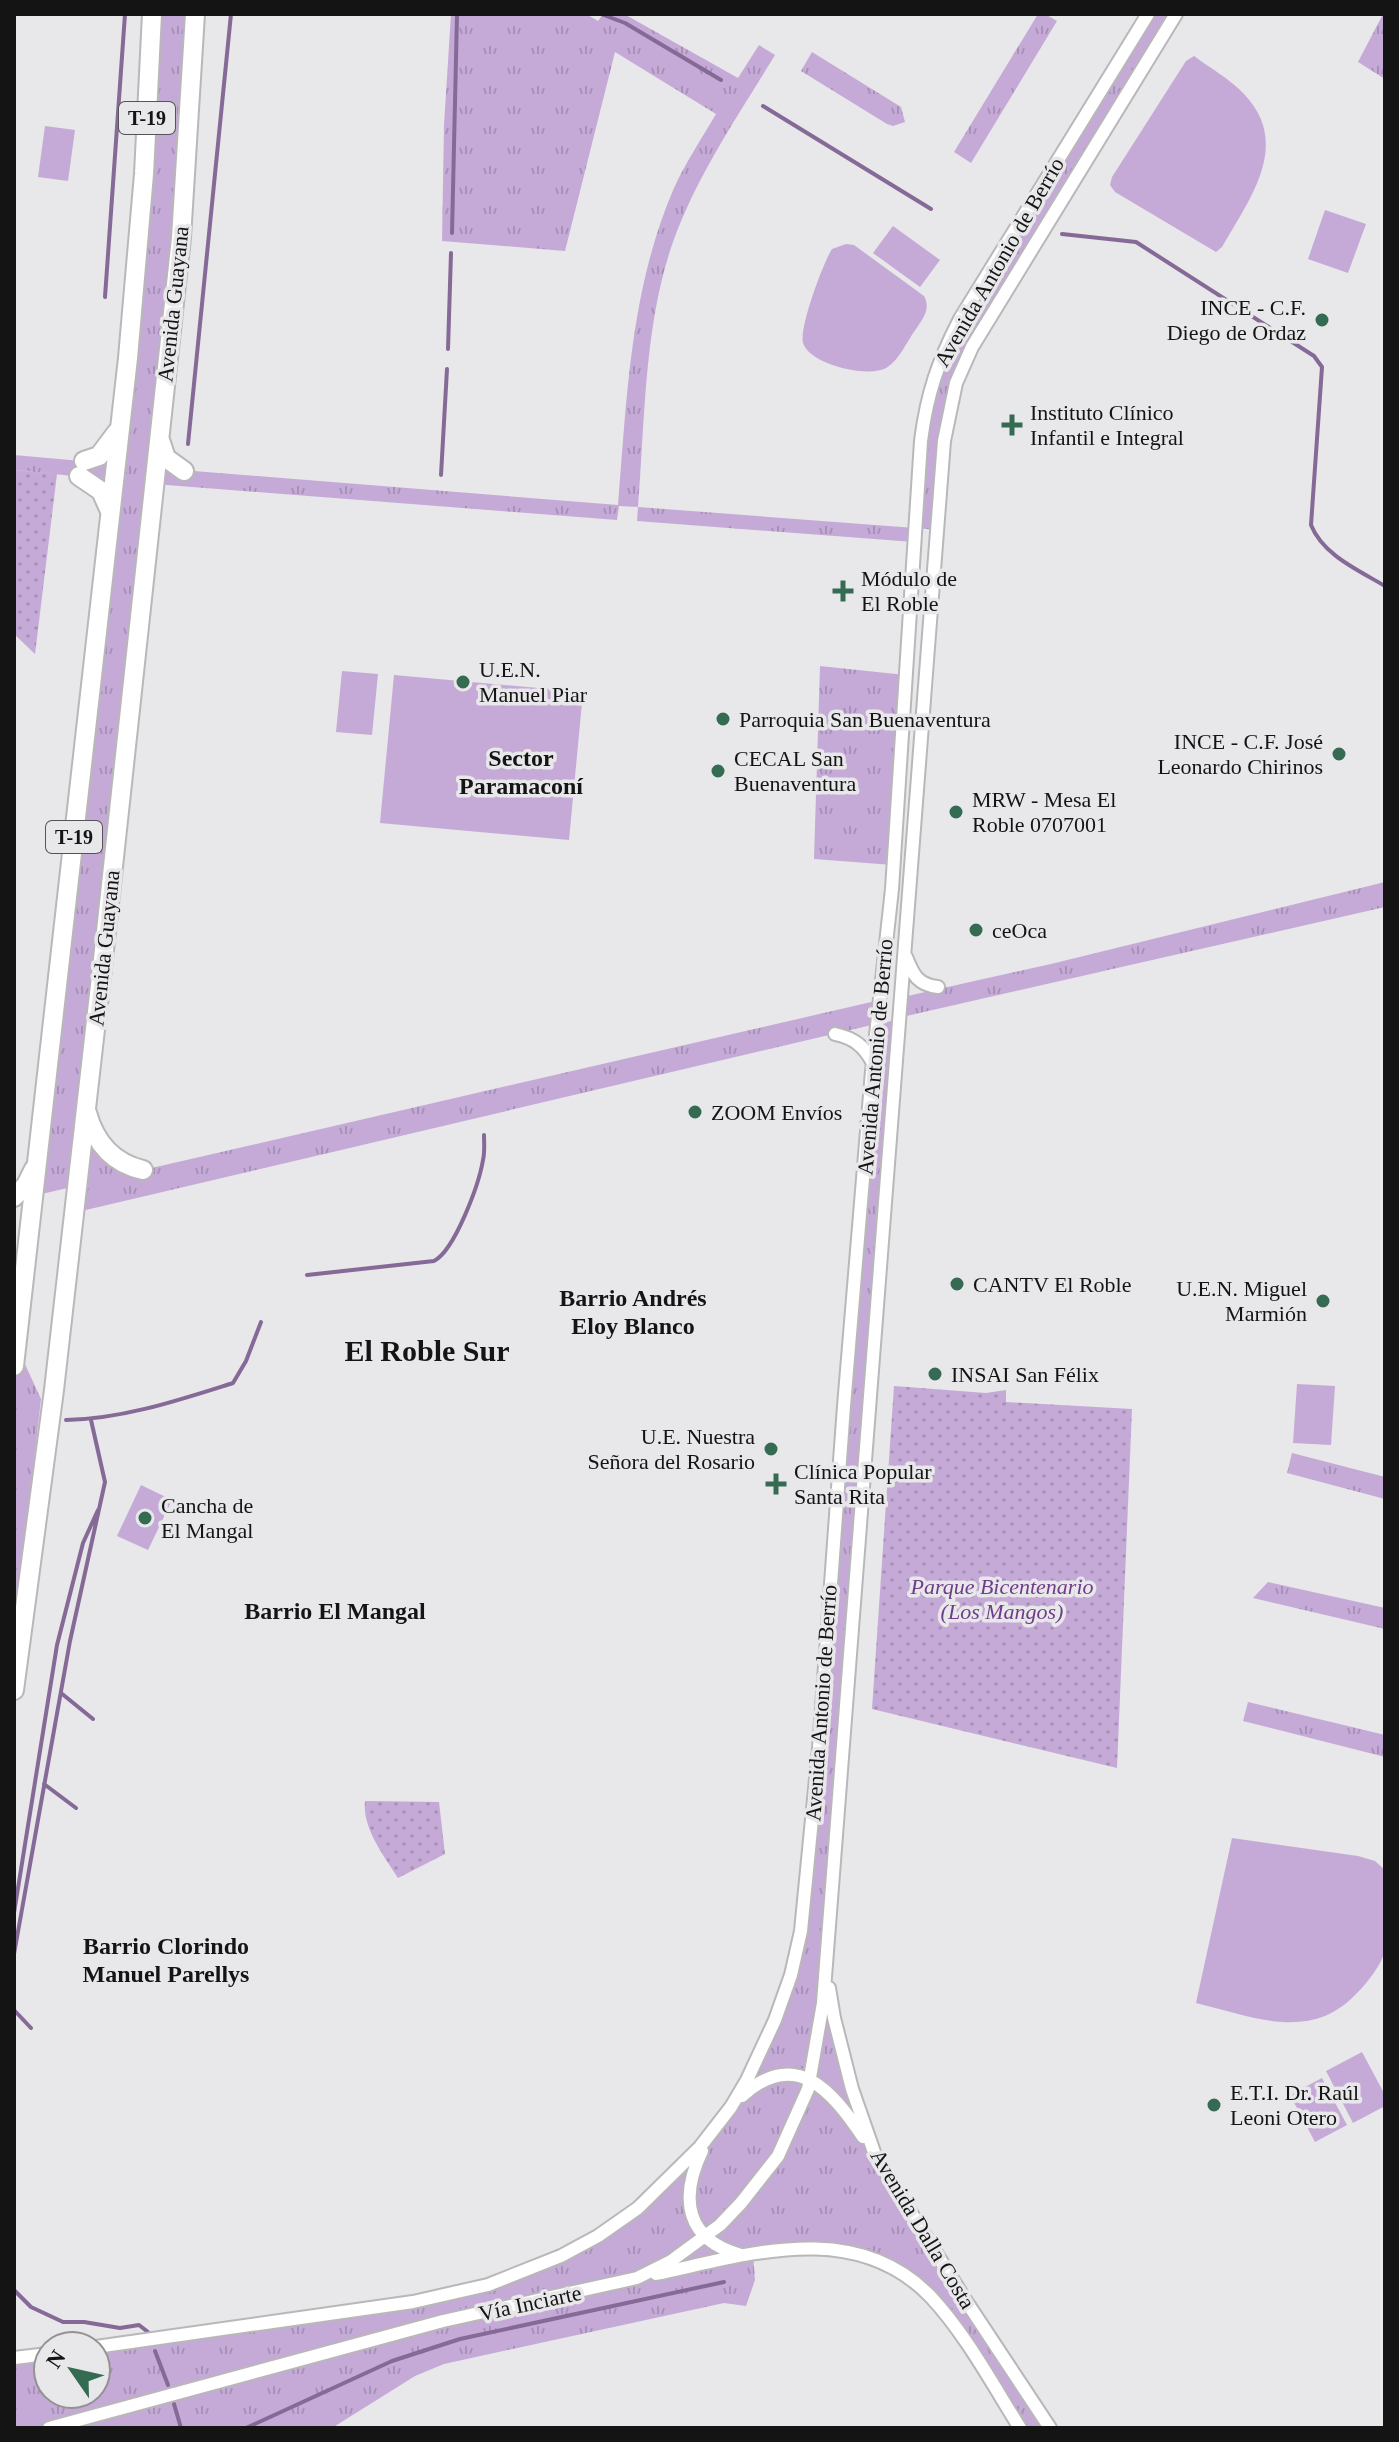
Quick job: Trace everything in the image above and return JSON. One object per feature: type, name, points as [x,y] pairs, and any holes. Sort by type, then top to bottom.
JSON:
[{"type":"highway","name":"Avenida Guayana","points":[[14,1366],[120,425],[144,174],[152,14]]},
{"type":"highway","name":"Avenida Guayana","points":[[14,1690],[51,1412],[181,238],[195,14]]},
{"type":"highway","points":[[110,511],[101,491],[82,469],[106,450],[120,425]]},
{"type":"highway","points":[[159,436],[166,458],[184,471]]},
{"type":"highway","points":[[152,501],[160,489],[170,485]]},
{"type":"highway","points":[[85,1109],[91,1129],[107,1151],[129,1167],[143,1170]]},
{"type":"highway","points":[[14,1197],[26,1185],[37,1163]]},
{"type":"highway","points":[[14,1298],[19,1324]]},
{"type":"street","name":"Avenida Antonio de Berrío","points":[[708,2137],[731,2107],[758,2059],[791,1975],[801,1931],[819,1748],[873,1063],[892,889],[921,441],[930,385],[944,350],[973,296],[1148,14]]},
{"type":"street","name":"Avenida Antonio de Berrío","points":[[826,1965],[944,441],[956,383],[972,347],[1176,14]]},
{"type":"street","points":[[905,954],[916,979],[923,985],[938,987]]},
{"type":"street","points":[[835,1034],[857,1042],[873,1063]]},
{"type":"street","name":"Vía Inciarte","points":[[49,2428],[443,2321],[637,2278],[671,2261],[705,2237],[741,2203],[778,2156],[801,2109],[810,2080],[820,2031],[826,1965]]},
{"type":"street","name":"Avenida Dalla Costa","points":[[826,1965],[840,2047],[875,2155],[1050,2428]]},
{"type":"street","points":[[731,2107],[754,2086],[773,2078],[792,2076],[810,2080],[834,2096],[875,2155]]},
{"type":"street","points":[[708,2137],[695,2165],[689,2195],[693,2220],[705,2237],[725,2251],[743,2256]]},
{"type":"street","name":"Vía Inciarte","points":[[112,2345],[413,2302],[512,2277],[561,2256],[622,2220],[656,2192],[708,2137]]},
{"type":"street","name":"Avenida Dalla Costa","points":[[637,2278],[799,2248],[836,2248],[869,2258],[902,2274],[937,2305],[1020,2428]]},
{"type":"green space","points":[[152,14],[195,14],[156,468],[618,505],[633,344],[648,265],[674,188],[716,114],[615,52],[565,251],[442,241],[444,125],[451,14],[586,14],[598,21],[603,14],[624,14],[738,78],[759,45],[775,55],[694,193],[663,273],[647,373],[638,507],[619,506],[617,520],[154,484],[91,1129],[143,1170],[880,1000],[878,1024],[900,1019],[826,1966],[865,2130],[1050,2428],[1020,2428],[978,2362],[917,2285],[851,2252],[753,2254],[755,2280],[746,2306],[724,2303],[444,2364],[415,2376],[332,2428],[14,2428],[14,2358],[32,2356],[32,2410],[112,2410],[112,2345],[441,2297],[598,2236],[700,2147],[761,2052],[801,1931],[876,1024],[73,1213],[76,1186],[33,1196],[113,480],[14,470],[14,455],[115,464]]},
{"type":"green space","points":[[1038,14],[1045,14],[1057,21],[971,163],[954,152]]},
{"type":"green space","points":[[1148,14],[1176,14],[957,383],[937,530],[916,528],[914,542],[637,521],[638,507],[915,528],[935,369]]},
{"type":"green space","points":[[1385,14],[1385,79],[1358,62]]},
{"type":"green space","points":[[812,52],[901,107],[905,122],[893,126],[887,124],[801,71]]},
{"type":"green space","points":[[1194,56],[1244,94],[1258,113],[1265,132],[1266,151],[1262,171],[1244,209],[1216,252],[1115,192],[1110,185],[1112,177],[1186,61]]},
{"type":"green space","points":[[45,126],[75,130],[68,181],[38,177]]},
{"type":"green space","points":[[1325,210],[1366,224],[1348,273],[1308,259]]},
{"type":"green space","points":[[893,226],[940,260],[920,287],[873,253]]},
{"type":"green space","points":[[846,244],[854,245],[924,296],[926,301],[923,317],[899,356],[891,365],[878,371],[840,368],[816,358],[803,343],[808,310],[823,267],[832,249]]},
{"type":"green space","points":[[14,470],[57,474],[35,654],[14,634]]},
{"type":"green space","points":[[820,666],[905,675],[893,865],[814,859]]},
{"type":"green space","points":[[342,671],[378,674],[372,735],[336,732]]},
{"type":"green space","points":[[394,675],[583,692],[569,840],[380,823]]},
{"type":"green space","points":[[1385,882],[1385,907],[902,1017],[903,997]]},
{"type":"green space","points":[[18,1349],[41,1399],[14,1639],[14,1404]]},
{"type":"green space","points":[[1297,1384],[1335,1386],[1331,1445],[1293,1443]]},
{"type":"green space","name":"Parque Bicentenario (Los Mangos)","points":[[894,1386],[986,1393],[1006,1390],[1006,1402],[1132,1409],[1117,1768],[872,1709]]},
{"type":"green space","points":[[1292,1453],[1385,1477],[1385,1499],[1287,1473]]},
{"type":"green space","name":"Cancha de El Mangal","points":[[141,1485],[172,1500],[148,1550],[117,1536]]},
{"type":"green space","points":[[1268,1582],[1385,1608],[1385,1629],[1253,1598]]},
{"type":"green space","points":[[1248,1702],[1385,1735],[1385,1757],[1243,1721]]},
{"type":"green space","points":[[365,1801],[439,1802],[445,1854],[398,1878],[370,1831]]},
{"type":"green space","points":[[1232,1838],[1358,1856],[1375,1861],[1385,1870],[1385,1951],[1370,1978],[1340,2008],[1302,2022],[1282,2022],[1196,2003]]},
{"type":"green space","points":[[1362,2052],[1385,2095],[1385,2106],[1353,2123],[1326,2071]]},
{"type":"green space","points":[[1322,2078],[1347,2125],[1315,2142],[1290,2095]]},
{"type":"waterway","points":[[105,297],[125,14]]},
{"type":"waterway","points":[[188,444],[231,14]]},
{"type":"waterway","points":[[601,14],[625,23],[721,80]]},
{"type":"waterway","points":[[452,233],[457,15]]},
{"type":"waterway","points":[[763,106],[931,209]]},
{"type":"waterway","points":[[1062,234],[1136,242],[1314,356],[1322,367],[1311,525],[1333,553],[1385,586]]},
{"type":"waterway","points":[[448,349],[451,253]]},
{"type":"waterway","points":[[441,475],[447,369]]},
{"type":"waterway","points":[[307,1275],[434,1261],[458,1231],[471,1200],[484,1157],[484,1135]]},
{"type":"waterway","points":[[66,1420],[130,1412],[233,1383],[246,1361],[261,1322]]},
{"type":"waterway","points":[[14,1954],[70,1641],[105,1482],[91,1420]]},
{"type":"waterway","points":[[14,1913],[57,1645],[83,1543],[98,1510]]},
{"type":"waterway","points":[[61,1693],[93,1719]]},
{"type":"waterway","points":[[44,1784],[76,1808]]},
{"type":"waterway","points":[[14,2010],[31,2028]]},
{"type":"waterway","points":[[246,2428],[392,2361],[460,2339],[724,2282]]},
{"type":"waterway","points":[[14,2290],[31,2307],[63,2322],[120,2328],[139,2325],[148,2332]]},
{"type":"waterway","points":[[155,2351],[168,2385]]},
{"type":"waterway","points":[[174,2404],[181,2428]]},
{"type":"place","name":"INCE - C.F. Diego de Ordaz","points":[[1322,320]]},
{"type":"place","name":"Instituto Clínico Infantil e Integral","points":[[1012,425]]},
{"type":"place","name":"Módulo de El Roble","points":[[843,591]]},
{"type":"place","name":"U.E.N. Manuel Piar","points":[[463,682]]},
{"type":"place","name":"Parroquia San Buenaventura","points":[[723,719]]},
{"type":"place","name":"INCE - C.F. José Leonardo Chirinos","points":[[1339,754]]},
{"type":"place","name":"CECAL San Buenaventura","points":[[718,771]]},
{"type":"place","name":"MRW - Mesa El Roble 0707001","points":[[956,812]]},
{"type":"place","name":"ceOca","points":[[976,930]]},
{"type":"place","name":"ZOOM Envíos","points":[[695,1112]]},
{"type":"place","name":"CANTV El Roble","points":[[957,1284]]},
{"type":"place","name":"U.E.N. Miguel Marmión","points":[[1323,1301]]},
{"type":"place","name":"INSAI San Félix","points":[[935,1374]]},
{"type":"place","name":"U.E. Nuestra Señora del Rosario","points":[[771,1449]]},
{"type":"place","name":"Clínica Popular Santa Rita","points":[[776,1484]]},
{"type":"place","name":"Cancha de El Mangal","points":[[145,1518]]},
{"type":"place","name":"E.T.I. Dr. Raúl Leoni Otero","points":[[1214,2105]]},
{"type":"district","name":"Sector Paramaconí","points":[[521,772]]},
{"type":"district","name":"Barrio Andrés Eloy Blanco","points":[[633,1312]]},
{"type":"district","name":"El Roble Sur","points":[[427,1350]]},
{"type":"district","name":"Barrio El Mangal","points":[[335,1611]]},
{"type":"district","name":"Barrio Clorindo Manuel Parellys","points":[[166,1960]]}]
